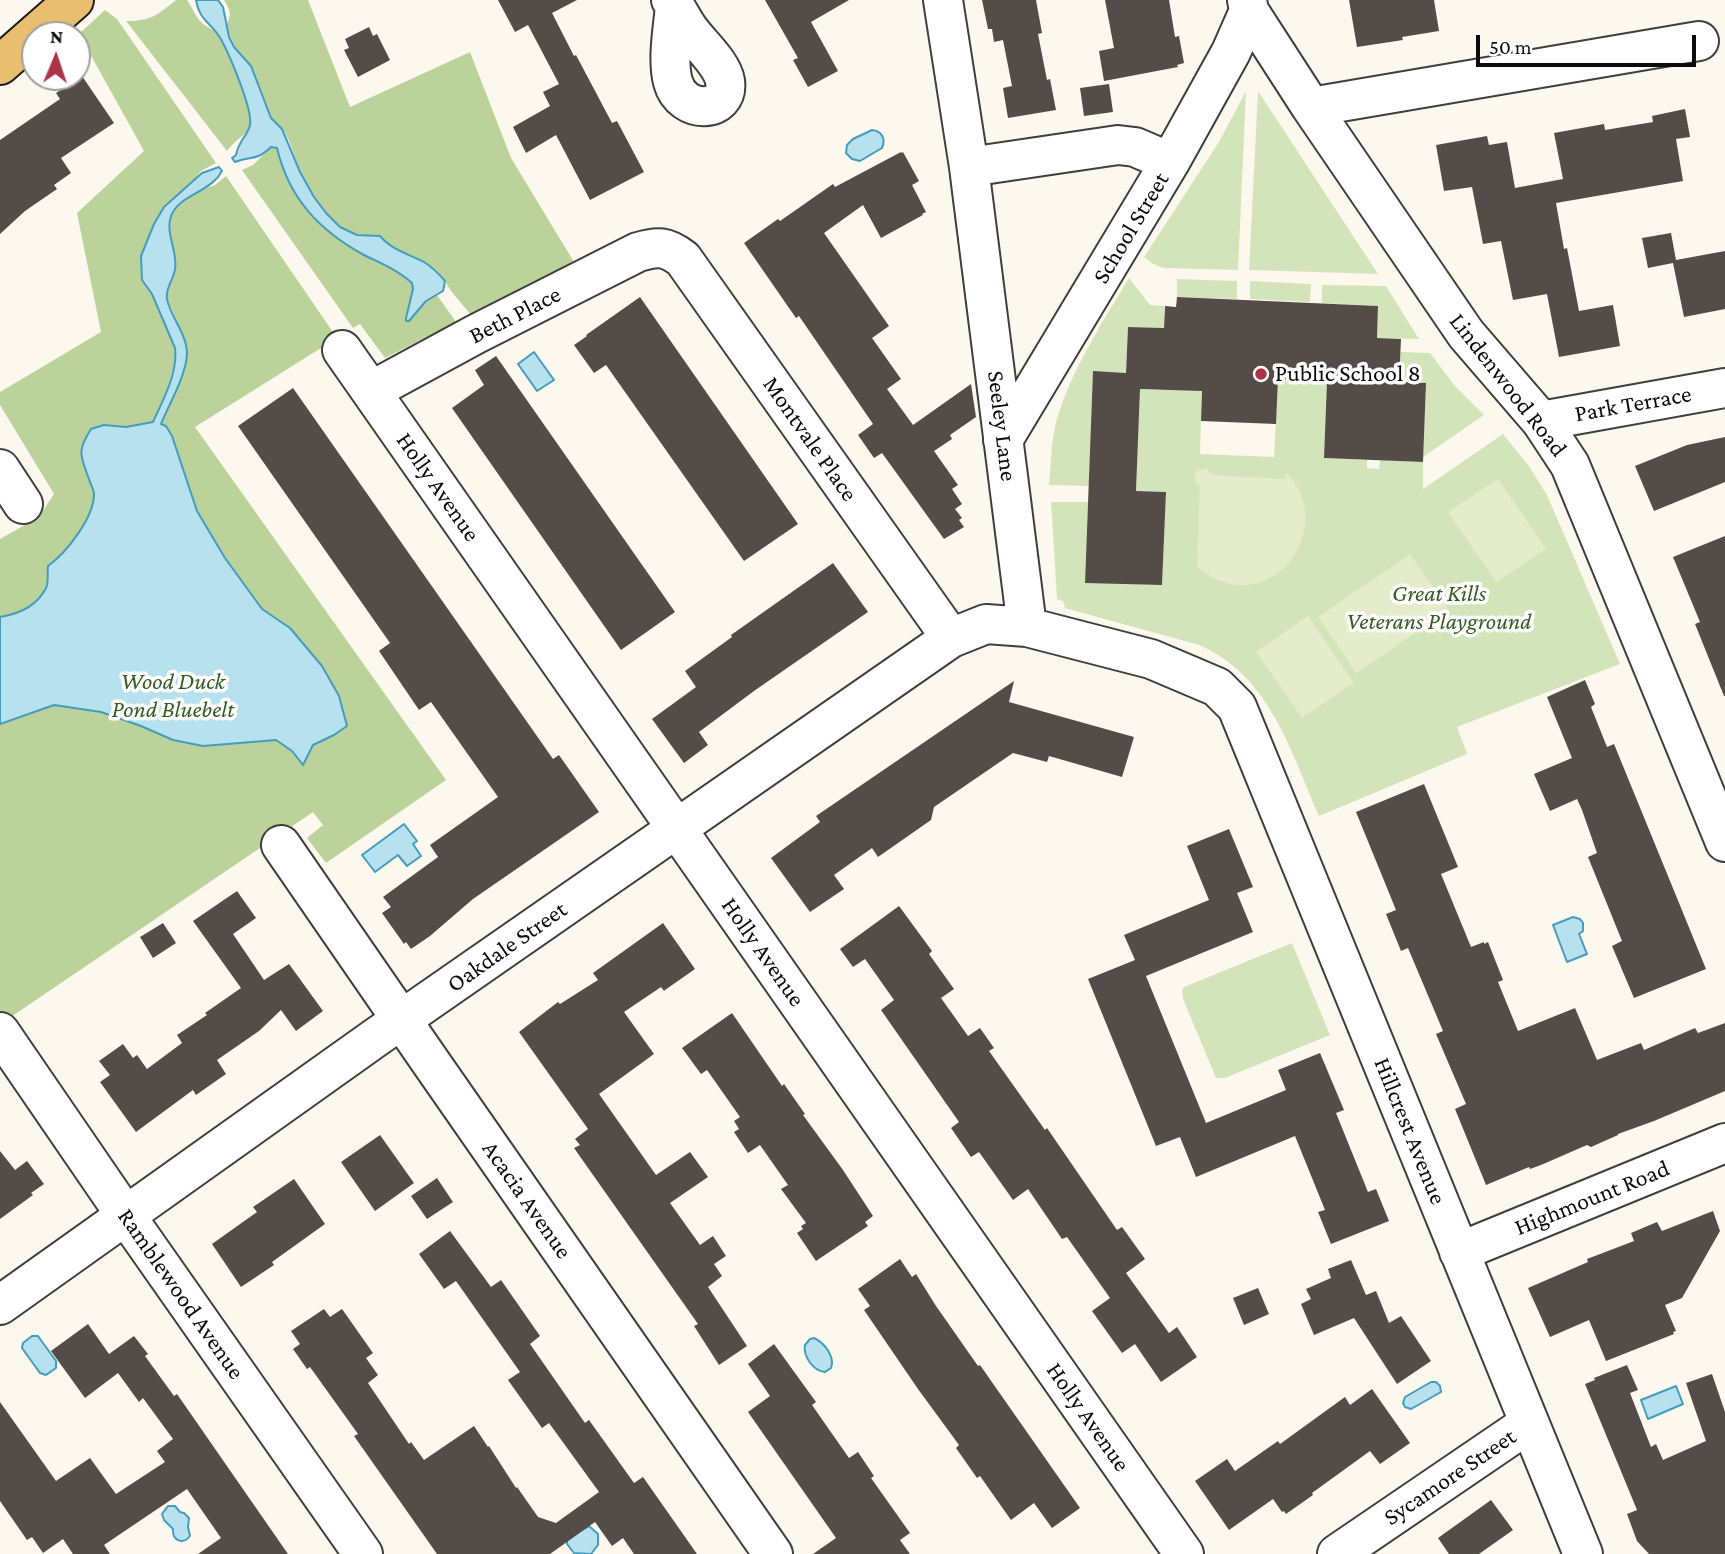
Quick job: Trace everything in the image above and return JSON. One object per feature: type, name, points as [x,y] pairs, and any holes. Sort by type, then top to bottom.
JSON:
[{"type":"main road","points":[[0,65],[74,0]]},
{"type":"street","name":"Seeley Lane","points":[[943,0],[969,167],[1027,627]]},
{"type":"street","name":"Lindenwood Road","points":[[1248,5],[1311,107],[1466,334],[1541,421],[1570,466],[1725,842]]},
{"type":"street","name":"School Street","points":[[1003,440],[1170,162],[1231,52],[1248,5]]},
{"type":"street","points":[[1311,107],[1699,41]]},
{"type":"street","points":[[969,167],[1118,145],[1135,147],[1170,162]]},
{"type":"street","name":"Beth Place","points":[[371,391],[475,334],[638,252],[662,248]]},
{"type":"street","name":"Montvale Place","points":[[662,248],[673,251],[683,259],[951,638]]},
{"type":"street","name":"Holly Avenue","points":[[342,350],[1184,1554]]},
{"type":"street","name":"Park Terrace","points":[[1541,421],[1725,388]]},
{"type":"street","points":[[0,469],[23,504]]},
{"type":"street","name":"Oakdale Street","points":[[0,1305],[401,1020],[951,638],[986,624],[1027,627]]},
{"type":"street","name":"Hillcrest Avenue","points":[[1027,627],[1151,659],[1217,687],[1237,708],[1583,1554]]},
{"type":"street","name":"Acacia Avenue","points":[[281,845],[774,1554]]},
{"type":"street","name":"Ramblewood Avenue","points":[[0,1032],[363,1554]]},
{"type":"street","name":"Highmount Road","points":[[1459,1252],[1725,1143]]},
{"type":"street","name":"Sycamore Street","points":[[1337,1554],[1528,1424]]},
{"type":"green space","points":[[176,0],[187,0],[200,21],[216,32],[244,94],[250,127],[227,151],[126,21],[154,16]]},
{"type":"green space","points":[[224,0],[308,0],[350,107],[470,52],[511,158],[574,262],[471,315],[445,281],[387,244],[380,236],[358,234],[339,226],[315,200],[302,176],[285,132],[271,119],[256,82],[228,32],[226,24],[230,12]]},
{"type":"green space","points":[[105,10],[117,19],[216,163],[201,171],[164,207],[143,249],[146,287],[152,294],[172,339],[176,357],[154,422],[126,427],[82,462],[94,493],[85,523],[71,544],[48,566],[47,586],[38,600],[21,611],[0,617],[0,539],[39,517],[54,494],[0,405],[0,392],[101,332],[77,213],[144,151],[91,56],[91,23]]},
{"type":"green space","points":[[1246,91],[1238,270],[1164,268],[1153,264],[1144,257],[1219,142]]},
{"type":"green space","points":[[1258,91],[1378,274],[1249,270]]},
{"type":"green space","points":[[271,147],[277,148],[289,182],[318,221],[344,242],[412,283],[406,318],[409,321],[426,301],[437,295],[456,322],[385,358],[360,324],[353,328],[242,170],[253,165]]},
{"type":"green space","points":[[226,176],[337,338],[195,427],[446,780],[326,863],[307,838],[323,825],[313,812],[5,1021],[0,1013],[0,724],[54,705],[101,712],[173,740],[203,746],[276,740],[292,751],[334,735],[290,628],[262,609],[225,558],[197,511],[172,436],[161,425],[185,369],[183,336],[167,298],[175,256],[171,243],[171,215],[188,198],[215,185]]},
{"type":"green space","points":[[1129,278],[1150,305],[1164,306],[1164,328],[1128,327],[1126,373],[1093,372],[1089,486],[1049,485],[1054,435],[1063,400],[1088,347]]},
{"type":"green space","points":[[1177,279],[1237,281],[1237,299],[1177,297]]},
{"type":"green space","points":[[1250,281],[1311,284],[1310,302],[1250,299]]},
{"type":"green space","points":[[1322,285],[1386,286],[1419,339],[1377,338],[1378,306],[1322,303]]},
{"type":"green space","points":[[1400,352],[1430,353],[1455,386],[1484,415],[1423,457],[1426,383],[1399,382]]},
{"type":"green space","name":"Great Kills Veterans Playground","points":[[1160,375],[1202,387],[1200,454],[1274,457],[1278,379],[1327,381],[1324,458],[1367,460],[1367,468],[1379,469],[1380,460],[1423,462],[1423,489],[1503,434],[1529,466],[1547,495],[1620,664],[1457,727],[1467,754],[1319,816],[1275,717],[1261,695],[1244,676],[1199,645],[1065,608],[1063,601],[1057,599],[1051,502],[1088,502],[1085,582],[1162,585],[1166,492],[1136,491],[1140,389],[1160,390]]},
{"type":"green space","points":[[1204,468],[1212,475],[1285,479],[1286,472],[1300,491],[1305,513],[1303,534],[1295,554],[1282,570],[1264,581],[1243,585],[1220,581],[1197,567],[1200,486],[1194,479],[1196,472]]},
{"type":"green space","points":[[1498,479],[1546,549],[1496,582],[1448,512]]},
{"type":"green space","points":[[1410,554],[1449,610],[1356,673],[1318,617]]},
{"type":"green space","points":[[1308,616],[1354,683],[1302,718],[1256,652]]},
{"type":"green space","points":[[1292,943],[1330,1035],[1225,1078],[1216,1078],[1183,999],[1182,990]]},
{"type":"water","points":[[196,0],[218,0],[223,7],[229,37],[234,47],[251,66],[271,118],[282,129],[300,172],[326,213],[340,227],[357,235],[380,236],[395,248],[427,264],[445,281],[443,291],[426,301],[409,321],[406,321],[406,318],[412,283],[348,246],[308,212],[289,183],[277,148],[271,147],[257,156],[235,162],[232,158],[249,129],[248,106],[223,43],[202,17]]},
{"type":"water","points":[[872,130],[882,136],[882,148],[860,161],[852,159],[846,153],[847,145]]},
{"type":"water","points":[[219,167],[222,171],[217,178],[179,204],[171,216],[170,229],[175,262],[167,299],[187,354],[180,381],[161,424],[166,426],[172,436],[197,511],[225,558],[262,609],[290,628],[322,666],[339,696],[347,726],[313,745],[303,765],[292,751],[276,740],[203,746],[173,740],[101,712],[54,705],[0,724],[0,617],[21,611],[38,600],[47,586],[48,566],[63,553],[89,514],[94,492],[81,453],[87,436],[91,429],[104,425],[126,427],[153,422],[172,377],[175,348],[152,294],[142,280],[141,256],[164,207],[202,173]]},
{"type":"water","points":[[534,352],[554,380],[537,391],[518,364]]},
{"type":"water","points":[[404,824],[417,841],[413,844],[421,856],[407,866],[398,855],[375,872],[362,855]]},
{"type":"water","points":[[1573,917],[1583,923],[1583,931],[1579,934],[1587,954],[1567,962],[1553,925]]},
{"type":"water","points":[[32,1336],[38,1336],[56,1361],[56,1368],[46,1375],[40,1373],[22,1348],[23,1343]]},
{"type":"water","points":[[814,1338],[830,1355],[831,1368],[825,1372],[813,1366],[806,1354],[805,1345]]},
{"type":"water","points":[[1431,1382],[1440,1386],[1441,1392],[1411,1409],[1405,1407],[1405,1397]]},
{"type":"water","points":[[1676,1386],[1683,1404],[1648,1419],[1641,1400]]},
{"type":"water","points":[[168,1506],[175,1506],[189,1518],[190,1536],[184,1540],[176,1539],[173,1529],[164,1520],[162,1514]]},
{"type":"water","points":[[589,1526],[598,1534],[598,1545],[591,1554],[574,1553],[567,1544],[567,1538]]},
{"type":"building","points":[[498,0],[577,0],[552,13],[612,123],[617,121],[644,172],[590,200],[556,135],[526,153],[513,127],[550,106],[543,92],[559,84],[528,25],[515,32]]},
{"type":"building","points":[[765,0],[849,0],[811,22],[838,71],[808,87],[793,60],[798,58]]},
{"type":"building","points":[[982,0],[1036,0],[1042,33],[1038,34],[1056,110],[1008,118],[1003,88],[1012,86],[1003,40],[994,42],[992,29],[988,29]]},
{"type":"building","points":[[1105,0],[1169,0],[1175,37],[1179,36],[1184,63],[1177,65],[1178,67],[1104,81],[1099,51],[1114,48]]},
{"type":"building","points":[[1349,0],[1434,0],[1439,31],[1357,47]]},
{"type":"building","points":[[369,27],[373,36],[377,34],[390,60],[358,77],[344,50],[349,48],[345,39]]},
{"type":"building","points":[[1109,84],[1113,112],[1084,116],[1080,88]]},
{"type":"building","points":[[91,89],[114,123],[61,158],[71,173],[54,185],[57,189],[25,211],[0,234],[0,140],[60,99],[56,93]]},
{"type":"building","points":[[1685,109],[1690,137],[1676,139],[1683,181],[1556,203],[1579,311],[1613,305],[1620,346],[1559,357],[1547,294],[1513,300],[1501,241],[1483,244],[1472,187],[1444,191],[1436,145],[1487,136],[1489,145],[1507,142],[1515,188],[1563,179],[1554,133],[1604,124],[1605,130],[1653,122],[1652,116]]},
{"type":"building","points":[[901,152],[919,181],[912,185],[926,212],[881,238],[863,205],[824,233],[889,326],[872,338],[901,379],[887,389],[913,425],[971,384],[976,417],[950,435],[952,439],[934,451],[958,485],[952,489],[962,504],[955,509],[962,518],[959,520],[964,527],[944,539],[882,453],[874,458],[858,435],[873,424],[799,316],[796,318],[744,243],[833,184],[835,187]]},
{"type":"building","points":[[1671,233],[1676,260],[1725,251],[1725,309],[1684,317],[1673,263],[1648,268],[1642,238]]},
{"type":"building","points":[[640,297],[798,524],[744,561],[606,365],[594,373],[574,345]]},
{"type":"building","points":[[1177,297],[1378,306],[1377,338],[1401,339],[1399,382],[1426,383],[1423,462],[1324,458],[1327,381],[1278,379],[1276,424],[1201,421],[1202,391],[1140,389],[1136,491],[1166,492],[1162,585],[1085,583],[1093,371],[1126,373],[1128,327],[1164,328],[1165,306],[1176,307]]},
{"type":"building","points":[[496,356],[675,612],[621,650],[452,408],[484,385],[475,370]]},
{"type":"building","points":[[293,388],[553,759],[559,755],[599,812],[473,899],[411,949],[406,942],[404,944],[382,913],[391,907],[383,897],[438,857],[430,845],[498,797],[431,702],[419,710],[379,651],[390,643],[238,426]]},
{"type":"building","points":[[1725,437],[1725,482],[1654,511],[1635,466],[1687,445]]},
{"type":"building","points":[[1725,536],[1724,696],[1695,624],[1700,622],[1673,557]]},
{"type":"building","points":[[833,563],[868,612],[699,732],[708,745],[684,763],[652,719],[696,687],[685,671]]},
{"type":"building","points":[[1585,680],[1595,704],[1591,707],[1607,747],[1614,744],[1706,969],[1634,998],[1612,946],[1622,941],[1588,857],[1597,853],[1582,810],[1577,799],[1550,811],[1534,774],[1572,758],[1547,697]]},
{"type":"building","points":[[1014,681],[1009,702],[1134,737],[1122,777],[1049,756],[1047,762],[1013,753],[934,807],[931,820],[878,857],[872,848],[834,875],[844,889],[810,912],[771,858],[820,822],[816,816]]},
{"type":"building","points":[[1424,784],[1458,867],[1441,874],[1471,947],[1488,942],[1503,980],[1498,982],[1518,1031],[1575,1008],[1597,1060],[1641,1043],[1644,1050],[1695,1028],[1698,1033],[1725,1023],[1725,1091],[1591,1147],[1587,1145],[1486,1185],[1455,1109],[1466,1104],[1436,1034],[1443,1031],[1408,948],[1401,951],[1386,914],[1396,910],[1356,812]]},
{"type":"building","points":[[1229,829],[1253,887],[1237,893],[1253,932],[1146,976],[1206,1123],[1286,1090],[1278,1070],[1320,1053],[1344,1110],[1336,1113],[1368,1192],[1376,1189],[1389,1221],[1331,1244],[1318,1212],[1325,1210],[1295,1136],[1196,1177],[1180,1137],[1156,1146],[1088,979],[1135,960],[1124,935],[1209,900],[1187,846]]},
{"type":"building","points":[[237,891],[256,918],[233,934],[264,980],[289,964],[323,1011],[296,1031],[281,1010],[259,1031],[217,1060],[226,1074],[196,1095],[193,1090],[136,1132],[100,1082],[110,1075],[99,1061],[123,1044],[133,1058],[137,1055],[147,1069],[182,1043],[177,1035],[241,988],[193,921]]},
{"type":"building","points":[[899,906],[932,951],[929,954],[954,989],[941,998],[968,1036],[980,1028],[994,1048],[989,1051],[1045,1130],[1047,1128],[1117,1230],[1122,1227],[1145,1259],[1126,1273],[1169,1333],[1177,1327],[1197,1357],[1161,1382],[1135,1344],[1122,1353],[1092,1311],[1110,1298],[1067,1237],[1062,1239],[1028,1189],[1013,1200],[979,1152],[971,1157],[951,1128],[959,1122],[881,1010],[894,1000],[865,959],[853,967],[840,949]]},
{"type":"building","points":[[163,923],[176,943],[153,958],[140,937]]},
{"type":"building","points":[[663,923],[695,969],[664,991],[661,987],[624,1012],[654,1054],[599,1094],[656,1175],[690,1152],[708,1177],[670,1203],[700,1245],[713,1236],[726,1256],[714,1264],[722,1276],[708,1287],[747,1346],[719,1365],[694,1326],[698,1324],[574,1148],[580,1145],[575,1139],[588,1129],[519,1032],[558,1002],[560,1004],[598,980],[593,973]]},
{"type":"building","points":[[732,1013],[782,1086],[784,1084],[805,1114],[803,1115],[873,1216],[865,1222],[868,1226],[816,1261],[797,1233],[806,1223],[781,1189],[788,1185],[760,1145],[748,1153],[734,1132],[739,1129],[734,1121],[740,1117],[707,1070],[701,1074],[682,1048]]},
{"type":"building","points":[[380,1135],[414,1183],[375,1211],[341,1162]]},
{"type":"building","points":[[0,1151],[15,1170],[27,1161],[44,1184],[0,1219]]},
{"type":"building","points":[[437,1178],[453,1202],[427,1219],[411,1196]]},
{"type":"building","points":[[294,1179],[325,1224],[272,1262],[274,1265],[241,1287],[212,1244],[257,1212],[253,1207]]},
{"type":"building","points":[[1713,1211],[1720,1231],[1682,1298],[1665,1305],[1676,1331],[1674,1334],[1606,1361],[1589,1320],[1550,1337],[1528,1288],[1588,1262],[1587,1259],[1634,1241],[1631,1233],[1657,1222],[1662,1231]]},
{"type":"building","points":[[450,1231],[491,1287],[501,1280],[540,1336],[530,1344],[585,1423],[589,1420],[634,1483],[643,1477],[697,1554],[634,1554],[623,1538],[612,1546],[595,1522],[550,1554],[437,1554],[354,1436],[358,1434],[310,1367],[307,1369],[293,1349],[300,1344],[291,1331],[324,1309],[330,1317],[342,1309],[373,1353],[366,1358],[378,1375],[368,1383],[409,1444],[411,1442],[424,1460],[474,1426],[538,1517],[556,1523],[599,1492],[549,1423],[542,1428],[508,1380],[520,1372],[456,1281],[444,1289],[419,1254]]},
{"type":"building","points":[[900,1259],[912,1277],[916,1274],[1080,1508],[1052,1528],[1034,1503],[1011,1520],[956,1448],[959,1445],[864,1310],[870,1306],[858,1289]]},
{"type":"building","points":[[1351,1260],[1366,1295],[1376,1291],[1389,1323],[1401,1316],[1431,1361],[1397,1384],[1354,1318],[1314,1335],[1301,1304],[1311,1299],[1306,1289],[1331,1278],[1328,1269]]},
{"type":"building","points":[[1258,1288],[1269,1314],[1244,1325],[1233,1298]]},
{"type":"building","points":[[88,1324],[109,1354],[134,1336],[148,1354],[145,1356],[174,1396],[177,1394],[288,1554],[198,1554],[221,1538],[187,1489],[104,1545],[110,1554],[73,1554],[63,1539],[43,1553],[32,1537],[27,1540],[0,1501],[0,1402],[56,1481],[90,1458],[116,1494],[165,1462],[157,1451],[173,1439],[143,1398],[139,1402],[118,1373],[85,1398],[51,1351]]},
{"type":"building","points":[[774,1344],[816,1402],[812,1405],[849,1458],[858,1452],[874,1476],[871,1478],[910,1533],[900,1540],[910,1554],[813,1554],[836,1538],[748,1412],[770,1396],[748,1364]]},
{"type":"building","points":[[1627,1365],[1638,1390],[1630,1393],[1651,1447],[1656,1444],[1663,1460],[1706,1441],[1686,1383],[1712,1374],[1725,1412],[1725,1554],[1649,1554],[1637,1541],[1627,1514],[1637,1510],[1585,1384]]},
{"type":"building","points":[[1372,1389],[1410,1443],[1380,1464],[1370,1451],[1286,1514],[1273,1499],[1229,1530],[1195,1481],[1227,1459],[1235,1471],[1278,1441],[1280,1444],[1345,1397],[1350,1405]]},
{"type":"building","points":[[1491,1500],[1513,1530],[1479,1554],[1449,1554],[1438,1538]]},
{"type":"place","name":"Public School 8","points":[[1261,374]]},
{"type":"park label","name":"Wood Duck Pond Bluebelt","points":[[173,696]]}]
